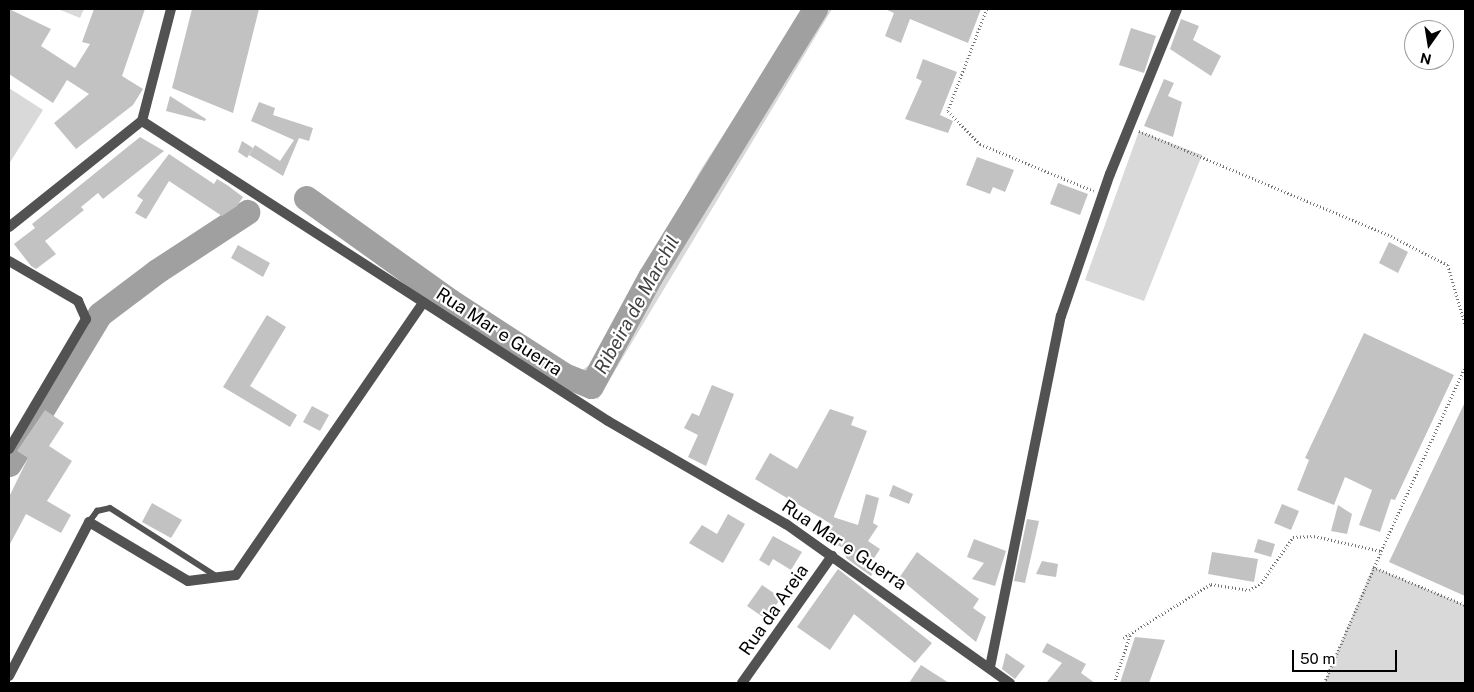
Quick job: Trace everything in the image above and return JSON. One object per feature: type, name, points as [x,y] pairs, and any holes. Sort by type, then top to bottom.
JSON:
[{"type":"street","points":[[9,227],[142,121],[172,9]]},
{"type":"street","points":[[990,667],[1061,316],[1128,127],[1176,9]]},
{"type":"street","name":"Rua Mar e Guerra","points":[[142,121],[423,303],[832,556],[1010,683]]},
{"type":"street","points":[[9,262],[78,301],[86,319],[9,448]]},
{"type":"street","points":[[9,676],[89,522],[188,581],[222,580],[236,575],[423,303]]},
{"type":"street","name":"Rua da Areia","points":[[742,683],[832,556]]},
{"type":"lane","points":[[89,522],[97,511],[110,508],[222,580]]},
{"type":"path","points":[[987,9],[948,111],[980,144],[1103,194]]},
{"type":"path","points":[[1128,127],[1373,228],[1448,264],[1465,324]]},
{"type":"path","points":[[1324,683],[1381,551],[1465,367]]},
{"type":"path","points":[[1123,638],[1210,584],[1249,590],[1261,583],[1293,537],[1314,536],[1381,551]]},
{"type":"path","points":[[1374,567],[1465,605]]},
{"type":"path","points":[[1114,683],[1130,633]]},
{"type":"shaded area","points":[[58,9],[84,9],[80,18]]},
{"type":"shaded area","points":[[804,9],[832,9],[598,399],[572,390],[579,372],[591,364],[700,171]]},
{"type":"shaded area","points":[[9,88],[43,110],[9,164]]},
{"type":"shaded area","points":[[1139,131],[1202,155],[1144,301],[1085,280]]},
{"type":"shaded area","points":[[1373,567],[1465,605],[1465,683],[1324,683]]},
{"type":"building","points":[[9,9],[51,29],[41,46],[75,68],[90,44],[82,42],[94,9],[145,9],[122,76],[143,89],[133,105],[76,149],[54,123],[89,94],[67,80],[53,103],[9,74]]},
{"type":"building","points":[[192,9],[259,9],[233,113],[172,88]]},
{"type":"building","points":[[885,9],[981,9],[968,43],[910,19],[901,43],[885,36],[894,13]]},
{"type":"building","points":[[1181,19],[1199,26],[1193,40],[1221,56],[1211,76],[1170,49]]},
{"type":"building","points":[[1131,28],[1156,36],[1144,73],[1119,65]]},
{"type":"building","points":[[923,59],[957,72],[940,115],[953,121],[948,133],[905,119],[922,81],[916,78]]},
{"type":"building","points":[[1164,79],[1174,83],[1168,96],[1182,102],[1173,137],[1144,126]]},
{"type":"building","points":[[170,96],[206,119],[205,121],[166,111]]},
{"type":"building","points":[[259,102],[275,108],[273,115],[313,128],[309,141],[299,138],[283,176],[249,155],[255,145],[280,161],[294,140],[251,121]]},
{"type":"building","points":[[140,137],[164,151],[103,199],[98,193],[81,207],[84,210],[45,241],[56,254],[36,269],[31,266],[14,244],[35,228],[32,224]]},
{"type":"building","points":[[242,141],[253,148],[247,158],[238,152]]},
{"type":"building","points":[[169,154],[214,184],[217,179],[243,197],[237,206],[222,216],[169,181],[146,219],[135,213],[143,200],[137,196]]},
{"type":"building","points":[[977,157],[1014,170],[1005,192],[993,187],[990,194],[966,185]]},
{"type":"building","points":[[1058,183],[1088,194],[1080,215],[1050,204]]},
{"type":"building","points":[[1389,242],[1408,252],[1398,273],[1379,263]]},
{"type":"building","points":[[238,245],[270,263],[263,277],[231,258]]},
{"type":"building","points":[[267,315],[286,327],[250,386],[297,415],[290,427],[223,387]]},
{"type":"building","points":[[1364,333],[1454,375],[1395,500],[1391,499],[1380,532],[1359,525],[1372,490],[1345,477],[1334,505],[1297,490],[1309,460],[1305,458]]},
{"type":"building","points":[[712,385],[734,394],[706,466],[688,457],[698,435],[684,428],[692,413],[699,416]]},
{"type":"building","points":[[1465,402],[1465,596],[1389,562]]},
{"type":"building","points":[[312,406],[329,415],[320,431],[303,422]]},
{"type":"building","points":[[830,409],[854,417],[851,425],[867,431],[831,524],[755,479],[770,453],[797,469]]},
{"type":"building","points":[[45,410],[64,423],[49,446],[72,461],[47,501],[71,515],[61,533],[26,514],[9,546],[9,497],[28,458],[17,451]]},
{"type":"building","points":[[893,485],[913,494],[909,504],[889,496]]},
{"type":"building","points":[[866,494],[879,498],[873,523],[878,526],[868,541],[880,549],[873,560],[879,564],[871,576],[846,558],[844,548],[826,540],[833,517],[858,525]]},
{"type":"building","points":[[152,503],[182,520],[171,538],[142,522]]},
{"type":"building","points":[[1282,504],[1299,511],[1291,530],[1274,523]]},
{"type":"building","points":[[1338,505],[1352,514],[1347,534],[1331,531]]},
{"type":"building","points":[[728,514],[745,524],[723,563],[689,543],[702,525],[717,534]]},
{"type":"building","points":[[1027,519],[1039,521],[1025,583],[1014,581]]},
{"type":"building","points":[[773,536],[802,552],[791,570],[773,559],[769,566],[759,560]]},
{"type":"building","points":[[974,539],[1006,551],[995,586],[972,579],[984,563],[967,557]]},
{"type":"building","points":[[1258,539],[1275,544],[1271,557],[1254,552]]},
{"type":"building","points":[[917,552],[979,599],[973,608],[986,617],[976,642],[899,578]]},
{"type":"building","points":[[1212,552],[1258,559],[1254,582],[1208,574]]},
{"type":"building","points":[[1042,561],[1058,564],[1056,577],[1036,574]]},
{"type":"building","points":[[838,569],[932,643],[915,663],[854,614],[830,650],[797,627]]},
{"type":"building","points":[[762,585],[781,598],[766,619],[747,606]]},
{"type":"building","points":[[1135,637],[1165,640],[1149,683],[1120,683]]},
{"type":"building","points":[[1047,643],[1086,664],[1081,673],[1095,683],[1046,683],[1062,663],[1042,652]]},
{"type":"building","points":[[1006,653],[1025,666],[1015,679],[1002,669]]},
{"type":"building","points":[[921,665],[949,683],[909,683]]},
{"type":"waterway","name":"Ribeira de Marchil","points":[[306,198],[450,301],[564,375],[591,386],[650,277],[815,9]]},
{"type":"waterway","points":[[9,464],[100,314],[157,271],[247,212]]}]
